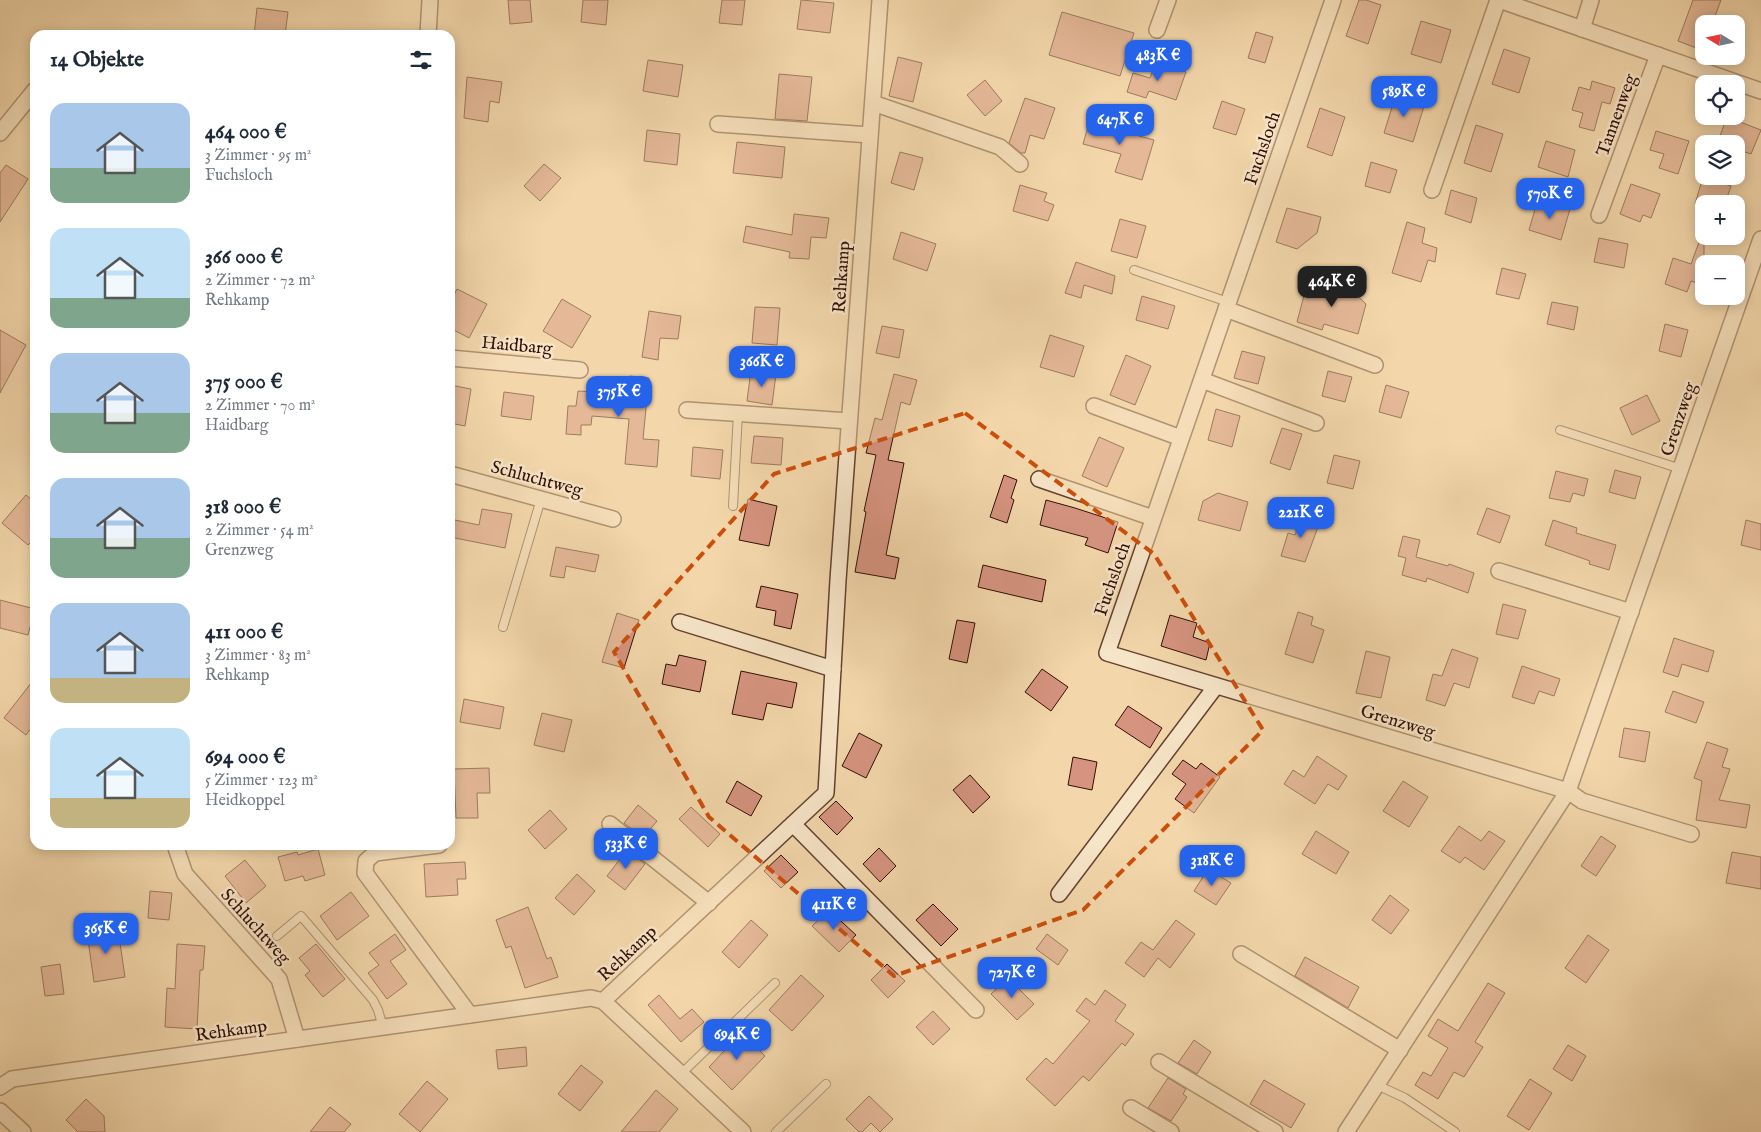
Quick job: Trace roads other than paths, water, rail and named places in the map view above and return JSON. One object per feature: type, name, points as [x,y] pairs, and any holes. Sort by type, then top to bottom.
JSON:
[{"type":"street","points":[[428,30],[430,0]]},
{"type":"street","name":"Rehkamp","points":[[0,1087],[12,1079],[591,998],[603,1001],[826,793],[849,421],[880,0]]},
{"type":"street","points":[[1157,30],[1168,0]]},
{"type":"street","name":"Fuchsloch","points":[[1107,653],[1334,0]]},
{"type":"street","points":[[1432,190],[1499,0],[1761,91]]},
{"type":"street","points":[[1582,29],[1591,0]]},
{"type":"street","name":"Tannenweg","points":[[1599,215],[1658,55]]},
{"type":"street","points":[[0,133],[30,96]]},
{"type":"street","points":[[873,103],[1000,147],[1020,164]]},
{"type":"street","points":[[718,124],[870,135]]},
{"type":"street","name":"Grenzweg","points":[[1346,1132],[1568,791],[1761,240]]},
{"type":"street","points":[[1227,306],[1375,365]]},
{"type":"street","name":"Haidbarg","points":[[455,358],[580,370]]},
{"type":"street","points":[[1202,380],[1316,423]]},
{"type":"street","points":[[1094,406],[1182,438]]},
{"type":"street","points":[[687,410],[849,421]]},
{"type":"street","name":"Schluchtweg","points":[[455,475],[613,518]]},
{"type":"street","points":[[1039,479],[1154,518]]},
{"type":"street","points":[[1499,570],[1631,612]]},
{"type":"street","points":[[680,622],[833,669]]},
{"type":"street","name":"Grenzweg","points":[[1107,653],[1568,791],[1582,801],[1691,834]]},
{"type":"street","points":[[1059,894],[1216,686]]},
{"type":"street","points":[[610,824],[709,903]]},
{"type":"street","points":[[794,824],[976,1010]]},
{"type":"street","name":"Schluchtweg","points":[[177,850],[185,874],[279,979],[297,1039]]},
{"type":"street","points":[[399,850],[375,853],[366,862],[365,873],[470,1015]]},
{"type":"street","points":[[1241,954],[1400,1050]]},
{"type":"street","points":[[603,1001],[743,1132]]},
{"type":"street","points":[[1159,1062],[1275,1132]]},
{"type":"street","points":[[1131,1108],[1171,1132]]},
{"type":"street","points":[[0,1111],[23,1132]]},
{"type":"lane","points":[[1134,270],[1227,306]]},
{"type":"lane","points":[[733,506],[738,413]]},
{"type":"lane","points":[[1560,430],[1681,469]]},
{"type":"lane","points":[[503,627],[541,499]]},
{"type":"lane","points":[[278,936],[301,916],[372,1000],[378,1010],[383,1027]]},
{"type":"lane","points":[[681,1074],[775,983]]},
{"type":"lane","points":[[776,1132],[826,1084]]},
{"type":"lane","points":[[1377,1085],[1404,1098],[1455,1132]]}]
